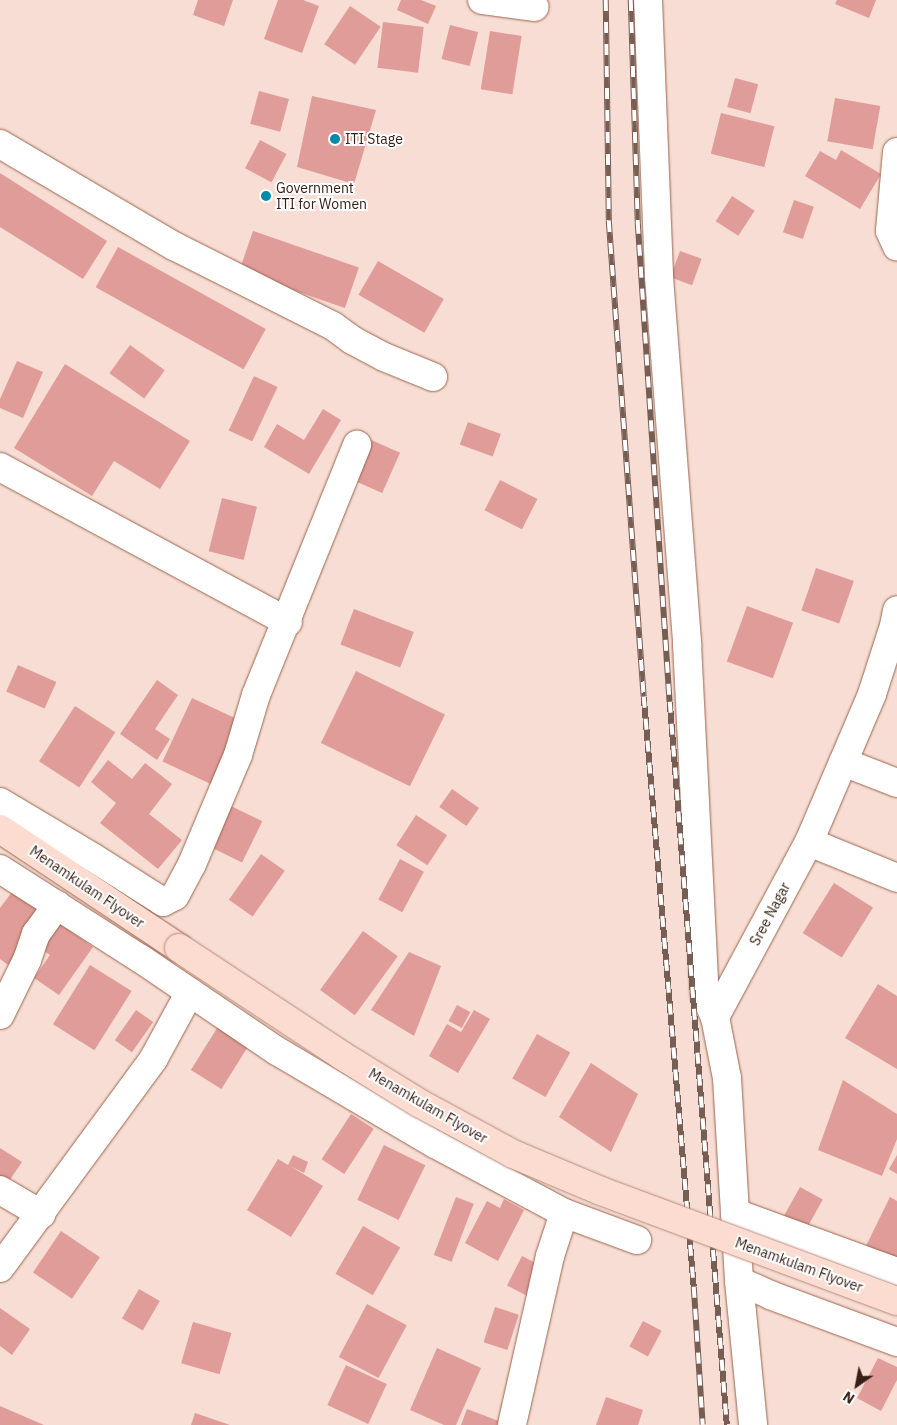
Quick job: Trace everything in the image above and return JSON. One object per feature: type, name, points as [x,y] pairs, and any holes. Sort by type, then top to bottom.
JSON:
[{"type":"main road","name":"Menamkulam Flyover","points":[[0,829],[348,1060],[419,1103],[513,1154],[620,1198],[897,1301]]},
{"type":"street","points":[[482,0],[535,7]]},
{"type":"street","points":[[648,0],[659,277],[688,644],[705,995],[715,1017],[727,1078],[740,1281],[753,1425]]},
{"type":"street","points":[[0,144],[174,246],[333,326],[352,340],[384,357],[433,377]]},
{"type":"street","points":[[897,152],[890,231],[897,247]]},
{"type":"street","points":[[0,802],[163,902],[174,896],[192,864],[238,756],[256,695],[288,622],[357,445]]},
{"type":"street","points":[[0,467],[288,622]]},
{"type":"street","name":"Sree Nagar","points":[[715,1017],[810,842],[872,694],[896,618]]},
{"type":"street","points":[[843,762],[897,783]]},
{"type":"street","points":[[810,842],[897,878]]},
{"type":"street","points":[[0,869],[277,1050],[418,1134],[564,1212],[637,1240]]},
{"type":"street","points":[[0,1015],[27,960],[36,934],[56,905]]},
{"type":"street","points":[[0,1268],[154,1058],[190,992]]},
{"type":"street","points":[[0,1190],[41,1214]]},
{"type":"street","points":[[512,1425],[550,1256],[564,1212]]},
{"type":"street","points":[[735,1213],[897,1272]]},
{"type":"street","points":[[740,1281],[770,1295],[897,1342]]},
{"type":"building","points":[[198,0],[233,0],[224,26],[193,15]]},
{"type":"building","points":[[278,0],[303,0],[319,6],[302,53],[264,39]]},
{"type":"building","points":[[401,0],[421,0],[436,6],[428,24],[397,10]]},
{"type":"building","points":[[837,0],[876,0],[869,18],[835,4]]},
{"type":"building","points":[[350,6],[381,27],[355,65],[324,44]]},
{"type":"building","points":[[383,22],[424,27],[418,73],[377,68]]},
{"type":"building","points":[[450,25],[478,32],[470,66],[442,59]]},
{"type":"building","points":[[490,31],[522,36],[512,94],[481,89]]},
{"type":"building","points":[[735,78],[758,84],[750,113],[727,107]]},
{"type":"building","points":[[259,91],[289,99],[280,132],[250,124]]},
{"type":"building","name":"ITI Stage","points":[[312,96],[376,110],[354,184],[297,167]]},
{"type":"building","points":[[835,98],[880,106],[873,149],[827,141]]},
{"type":"building","points":[[721,113],[774,126],[764,167],[711,154]]},
{"type":"building","points":[[260,140],[286,154],[271,182],[245,168]]},
{"type":"building","points":[[841,150],[881,174],[860,209],[805,176],[820,151],[836,160]]},
{"type":"building","points":[[0,173],[107,241],[83,279],[0,227]]},
{"type":"building","points":[[732,196],[755,211],[738,236],[716,221]]},
{"type":"building","points":[[794,200],[814,207],[803,239],[783,232]]},
{"type":"building","points":[[253,231],[359,267],[345,308],[239,272]]},
{"type":"building","points":[[118,247],[266,329],[244,369],[96,287]]},
{"type":"building","points":[[680,251],[702,259],[692,285],[670,277]]},
{"type":"building","points":[[378,261],[444,299],[424,333],[358,295]]},
{"type":"building","points":[[130,345],[165,370],[144,399],[109,373]]},
{"type":"building","points":[[17,361],[43,372],[23,418],[0,408],[0,399]]},
{"type":"building","points":[[65,364],[190,441],[160,489],[114,461],[92,496],[14,448]]},
{"type":"building","points":[[254,376],[278,387],[252,441],[229,430]]},
{"type":"building","points":[[323,409],[341,420],[309,474],[264,447],[277,424],[304,440]]},
{"type":"building","points":[[468,422],[501,434],[493,457],[460,445]]},
{"type":"building","points":[[369,439],[400,453],[382,493],[351,479]]},
{"type":"building","points":[[500,480],[537,499],[522,529],[485,510]]},
{"type":"building","points":[[222,498],[257,507],[244,560],[209,551]]},
{"type":"building","points":[[816,568],[854,581],[839,624],[801,611]]},
{"type":"building","points":[[747,606],[793,623],[773,678],[727,661]]},
{"type":"building","points":[[354,609],[414,632],[400,667],[340,644]]},
{"type":"building","points":[[18,665],[56,682],[45,709],[6,691]]},
{"type":"building","points":[[356,671],[445,714],[410,786],[321,743]]},
{"type":"building","points":[[157,680],[178,695],[155,729],[170,739],[157,760],[120,734]]},
{"type":"building","points":[[192,698],[242,721],[212,785],[162,761]]},
{"type":"building","points":[[75,706],[115,732],[79,787],[39,761]]},
{"type":"building","points":[[108,760],[132,779],[145,763],[172,784],[149,814],[182,840],[158,869],[100,823],[116,803],[91,782]]},
{"type":"building","points":[[452,789],[479,808],[466,826],[439,807]]},
{"type":"building","points":[[229,805],[262,821],[242,863],[209,846]]},
{"type":"building","points":[[416,815],[447,835],[427,865],[396,845]]},
{"type":"building","points":[[261,854],[285,871],[253,917],[229,900]]},
{"type":"building","points":[[400,859],[424,872],[402,912],[378,900]]},
{"type":"building","points":[[834,883],[873,907],[842,957],[803,933]]},
{"type":"building","points":[[15,888],[47,910],[8,965],[0,959],[0,908]]},
{"type":"building","points":[[53,919],[93,947],[59,995],[34,978],[50,955],[35,945]]},
{"type":"building","points":[[363,931],[398,956],[355,1015],[320,990]]},
{"type":"building","points":[[409,952],[441,966],[414,1036],[371,1010]]},
{"type":"building","points":[[90,965],[132,991],[94,1050],[53,1024]]},
{"type":"building","points":[[878,984],[897,996],[897,1069],[845,1038]]},
{"type":"building","points":[[457,1005],[470,1012],[462,1028],[449,1021]]},
{"type":"building","points":[[136,1010],[153,1022],[132,1052],[115,1040]]},
{"type":"building","points":[[474,1010],[490,1019],[458,1073],[429,1056],[447,1024],[461,1032]]},
{"type":"building","points":[[219,1025],[250,1044],[221,1089],[191,1070]]},
{"type":"building","points":[[537,1034],[570,1052],[546,1097],[512,1079]]},
{"type":"building","points":[[591,1063],[638,1094],[611,1152],[559,1117]]},
{"type":"building","points":[[843,1080],[897,1114],[897,1139],[882,1176],[818,1150]]},
{"type":"building","points":[[351,1114],[374,1129],[344,1174],[322,1159]]},
{"type":"building","points":[[384,1145],[425,1165],[399,1220],[357,1200]]},
{"type":"building","points":[[0,1148],[22,1162],[5,1187],[0,1183]]},
{"type":"building","points":[[293,1155],[308,1162],[304,1173],[290,1166],[323,1186],[291,1237],[247,1210],[278,1159],[288,1165]]},
{"type":"building","points":[[897,1155],[897,1174],[889,1169]]},
{"type":"building","points":[[800,1187],[823,1200],[803,1235],[780,1223]]},
{"type":"building","points":[[456,1197],[474,1204],[452,1262],[434,1255]]},
{"type":"building","points":[[890,1197],[897,1201],[897,1270],[862,1254]]},
{"type":"building","points":[[504,1199],[524,1210],[498,1261],[465,1243],[487,1201],[500,1208]]},
{"type":"building","points":[[363,1226],[400,1248],[373,1295],[336,1274]]},
{"type":"building","points":[[61,1231],[100,1257],[72,1299],[33,1272]]},
{"type":"building","points":[[522,1256],[542,1266],[527,1295],[507,1285]]},
{"type":"building","points":[[139,1289],[160,1301],[143,1330],[122,1318]]},
{"type":"building","points":[[367,1304],[407,1325],[379,1378],[339,1357]]},
{"type":"building","points":[[495,1307],[519,1315],[507,1350],[484,1342]]},
{"type":"building","points":[[0,1308],[30,1329],[12,1355],[0,1346]]},
{"type":"building","points":[[643,1321],[662,1331],[648,1356],[629,1347]]},
{"type":"building","points":[[193,1322],[231,1333],[220,1374],[181,1363]]},
{"type":"building","points":[[437,1348],[481,1368],[456,1425],[444,1425],[410,1410]]},
{"type":"building","points":[[878,1358],[897,1367],[897,1380],[881,1411],[857,1398]]},
{"type":"building","points":[[346,1365],[387,1384],[368,1424],[327,1405]]},
{"type":"building","points":[[606,1397],[643,1410],[638,1425],[596,1425]]},
{"type":"building","points":[[0,1406],[44,1425],[0,1425]]},
{"type":"building","points":[[467,1409],[504,1423],[504,1425],[461,1425]]},
{"type":"building","points":[[195,1413],[230,1425],[191,1425]]},
{"type":"railway","points":[[606,0],[609,221],[644,697],[694,1287],[703,1425]]},
{"type":"railway","points":[[631,0],[638,223],[670,702],[727,1425]]},
{"type":"place","name":"ITI Stage","points":[[335,139]]},
{"type":"place","name":"Government ITI for Women","points":[[266,196]]}]
